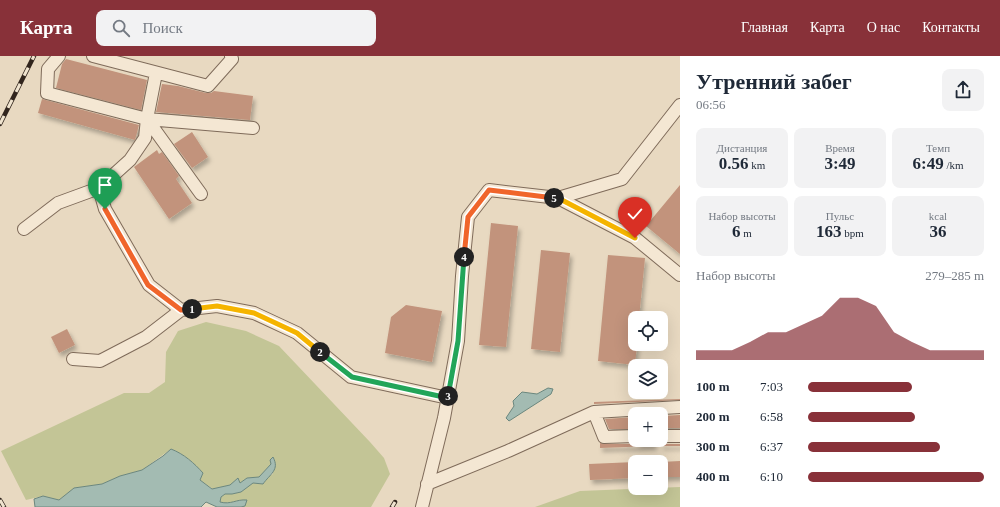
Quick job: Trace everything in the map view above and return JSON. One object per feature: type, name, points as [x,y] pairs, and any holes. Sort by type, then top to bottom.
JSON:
[{"type":"lane","points":[[59,56],[48,69],[47,93],[147,119],[253,128]]},
{"type":"lane","points":[[93,56],[208,86],[232,59],[231,56]]},
{"type":"lane","points":[[24,230],[58,203],[99,188],[130,160],[145,138],[156,73]]},
{"type":"lane","points":[[558,198],[622,179],[680,105]]},
{"type":"lane","points":[[147,119],[201,194]]},
{"type":"lane","points":[[99,188],[105,209],[148,285],[181,310]]},
{"type":"lane","points":[[422,507],[444,418],[458,341],[462,276],[468,217],[489,190],[558,198],[635,238],[680,275]]},
{"type":"lane","points":[[73,359],[100,361],[146,337],[181,310],[217,306],[254,313],[297,333],[352,377],[448,398]]},
{"type":"lane","points":[[427,484],[508,451],[594,412],[680,407]]},
{"type":"lane","points":[[594,412],[604,437],[628,436]]},
{"type":"lane","points":[[668,436],[680,436]]},
{"type":"green space","points":[[206,322],[246,331],[279,346],[370,442],[384,458],[390,474],[371,507],[241,507],[245,506],[242,500],[227,504],[219,502],[221,497],[225,494],[241,492],[253,483],[263,484],[268,476],[273,474],[271,464],[259,477],[247,478],[240,483],[238,478],[230,485],[213,489],[200,480],[203,473],[196,466],[184,456],[171,449],[142,470],[120,476],[102,484],[74,488],[59,500],[43,496],[26,500],[1,451],[124,393],[149,393],[165,382],[166,352],[178,331]]},
{"type":"green space","points":[[668,487],[680,487],[680,507],[535,507],[580,491],[628,489],[628,495],[668,495]]},
{"type":"shaded area","points":[[548,388],[553,389],[551,394],[509,421],[506,418],[514,406],[513,401],[522,392],[537,394]]},
{"type":"shaded area","points":[[171,449],[184,456],[196,466],[203,473],[200,480],[212,489],[230,485],[238,478],[240,483],[247,478],[259,477],[271,464],[270,460],[273,457],[275,461],[275,469],[263,484],[253,483],[241,492],[225,494],[221,497],[220,502],[224,503],[247,500],[245,506],[241,507],[217,507],[206,502],[201,507],[35,507],[34,499],[43,496],[59,500],[74,488],[102,484],[120,476],[142,470]]},
{"type":"building","points":[[66,59],[147,80],[141,110],[56,88],[62,64]]},
{"type":"building","points":[[162,84],[178,86],[206,93],[211,93],[214,91],[253,96],[250,120],[156,112]]},
{"type":"building","points":[[42,99],[139,125],[135,140],[38,113]]},
{"type":"building","points":[[192,132],[208,157],[192,168],[174,144]]},
{"type":"building","points":[[157,150],[159,154],[162,152],[179,176],[176,179],[192,203],[169,219],[134,167]]},
{"type":"building","points":[[680,185],[680,254],[646,226]]},
{"type":"building","points":[[491,223],[518,226],[506,347],[479,345]]},
{"type":"building","points":[[541,250],[570,253],[560,352],[531,349]]},
{"type":"building","points":[[608,255],[645,258],[640,311],[628,311],[628,351],[636,351],[636,359],[628,359],[628,364],[598,361]]},
{"type":"building","points":[[406,305],[442,311],[432,362],[385,353],[391,317]]},
{"type":"building","points":[[67,329],[75,345],[59,353],[51,337]]},
{"type":"building","points":[[680,400],[594,404],[594,402]]},
{"type":"building","points":[[680,415],[680,428],[668,428],[668,416]]},
{"type":"building","points":[[628,417],[628,429],[609,429],[605,419]]},
{"type":"building","points":[[600,443],[628,444],[628,447],[600,448]]},
{"type":"building","points":[[668,444],[680,444],[680,446],[668,446]]},
{"type":"building","points":[[680,461],[680,477],[668,477],[668,462]]},
{"type":"building","points":[[628,462],[628,478],[590,480],[589,464]]},
{"type":"railway","points":[[0,124],[34,56]]},
{"type":"railway","points":[[0,500],[4,507]]},
{"type":"railway","points":[[392,507],[395,502]]},
{"type":"route","points":[[105,209],[148,285],[181,310],[217,306],[254,313],[297,333],[352,377],[448,398],[458,341],[462,276],[468,217],[489,190],[558,198],[635,238]]}]
